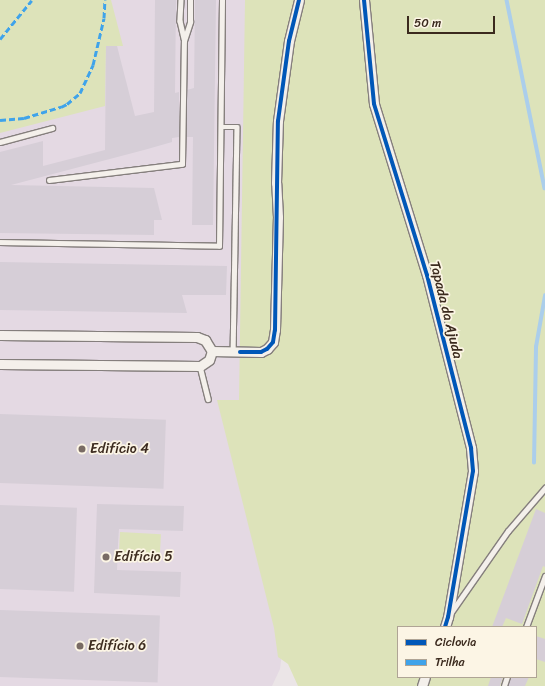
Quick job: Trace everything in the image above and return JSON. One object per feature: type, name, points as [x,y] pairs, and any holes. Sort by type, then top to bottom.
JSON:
[{"type":"street","points":[[212,351],[261,352],[267,349],[273,342],[275,330],[278,121],[289,41],[299,0]]},
{"type":"street","name":"Tapada da Ajuda","points":[[364,0],[374,104],[427,275],[471,448],[473,471],[445,626]]},
{"type":"street","points":[[0,335],[197,337],[208,343],[212,351],[209,360],[200,366],[0,364]]},
{"type":"lane","points":[[49,180],[182,164],[184,40],[180,21],[181,0]]},
{"type":"lane","points":[[184,40],[190,22],[190,0]]},
{"type":"lane","points":[[0,242],[219,246],[222,0]]},
{"type":"lane","points":[[221,127],[237,127],[233,351]]},
{"type":"lane","points":[[0,142],[52,128]]},
{"type":"lane","points":[[200,366],[208,399]]},
{"type":"lane","points":[[448,617],[508,531],[545,488]]},
{"type":"lane","points":[[526,626],[545,576]]},
{"type":"shaded area","points":[[95,0],[247,0],[282,653],[280,669],[272,686],[0,686],[0,130]]},
{"type":"green space","points":[[0,0],[111,0],[123,46],[106,46],[105,106],[0,133]]},
{"type":"green space","points":[[245,0],[545,0],[545,686],[298,686],[288,664],[278,657],[274,628],[217,400],[239,400]]},
{"type":"green space","points":[[120,532],[161,534],[159,562],[119,560]]},
{"type":"building","points":[[155,0],[176,0],[175,93],[179,92],[179,137],[172,138],[172,142],[144,150],[11,185],[154,188],[162,220],[154,220],[154,235],[0,233],[0,152],[43,141],[43,166],[105,150],[106,46],[117,46],[135,116],[154,112]]},
{"type":"building","points":[[195,0],[216,0],[213,225],[192,225],[193,137],[186,137],[187,90],[194,88]]},
{"type":"building","points":[[0,262],[227,266],[226,295],[182,295],[187,313],[0,310]]},
{"type":"building","name":"Edifício 4","points":[[0,414],[166,420],[163,489],[0,483]]},
{"type":"building","name":"Edifício 5","points":[[97,504],[184,506],[183,531],[119,529],[118,544],[117,570],[181,572],[180,597],[94,593]]},
{"type":"building","points":[[0,505],[77,508],[74,592],[0,589]]},
{"type":"building","points":[[536,509],[545,513],[545,567],[543,566],[522,624],[506,618],[502,626],[492,626]]},
{"type":"building","name":"Edifício 6","points":[[0,610],[160,616],[158,683],[0,677]]},
{"type":"building","points":[[537,636],[545,639],[545,662],[537,659]]},
{"type":"building","points":[[491,678],[503,678],[500,686],[488,686]]},
{"type":"building","points":[[511,678],[529,678],[525,686],[508,686]]},
{"type":"waterway","points":[[507,0],[545,188]]},
{"type":"waterway","points":[[534,463],[536,347],[545,296]]},
{"type":"marked path","points":[[0,39],[32,0]]},
{"type":"marked path","points":[[0,120],[24,118],[61,107],[80,93],[93,65],[104,18],[105,0]]},
{"type":"cycle path","points":[[240,352],[261,352],[267,349],[273,342],[275,330],[278,121],[289,41],[299,0]]},
{"type":"cycle path","points":[[364,0],[374,104],[427,275],[471,448],[473,471],[445,626]]},
{"type":"place","name":"Edifício 4","points":[[82,449]]},
{"type":"place","name":"Edifício 5","points":[[106,557]]},
{"type":"place","name":"Edifício 6","points":[[80,646]]}]
